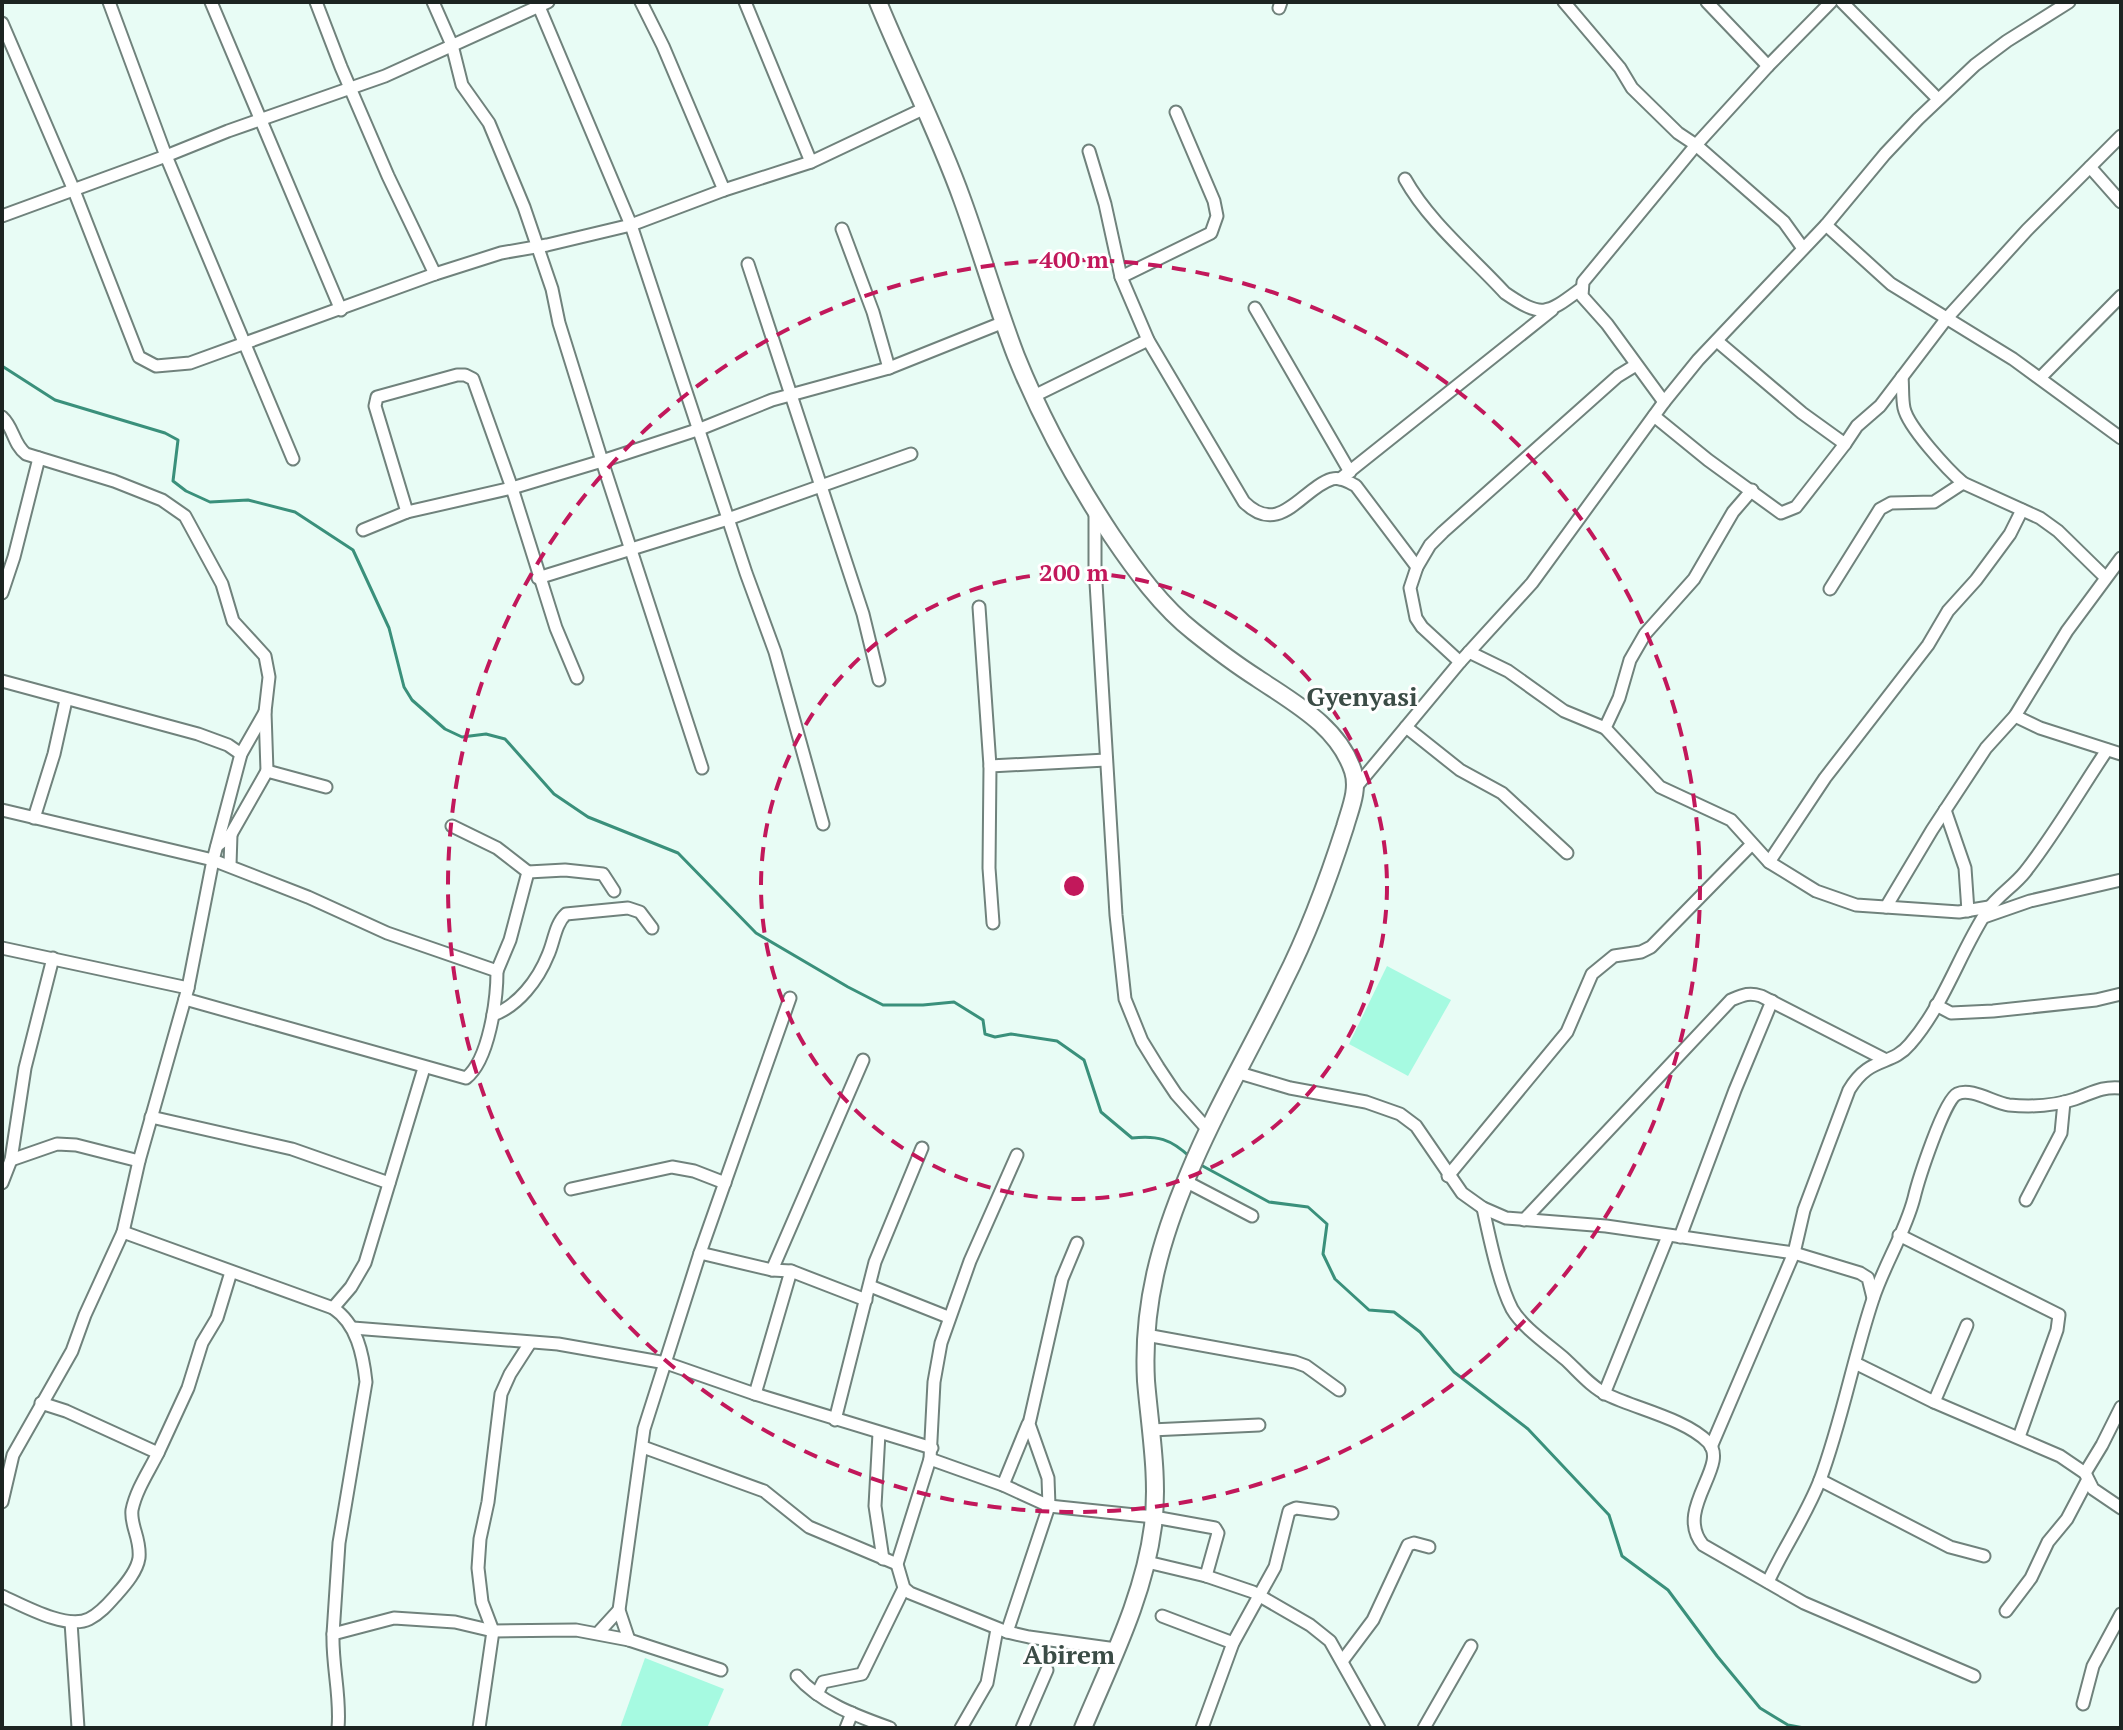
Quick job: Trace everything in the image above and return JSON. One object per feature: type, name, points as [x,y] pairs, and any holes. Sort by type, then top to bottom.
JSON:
[{"type":"street","points":[[109,2],[166,156],[293,459]]},
{"type":"street","points":[[211,2],[341,310]]},
{"type":"street","points":[[316,2],[388,176],[435,274]]},
{"type":"street","points":[[433,2],[452,45],[462,85],[489,123],[514,180],[552,289],[559,323],[602,461],[702,768]]},
{"type":"street","points":[[641,2],[669,59],[724,190]]},
{"type":"street","points":[[745,2],[811,162]]},
{"type":"street","points":[[878,2],[960,194],[1004,322],[1034,396],[1095,509],[1145,581],[1180,620],[1256,678],[1306,710],[1332,735],[1352,768],[1356,787]]},
{"type":"street","points":[[1564,2],[1620,68],[1632,88],[1678,133],[1784,222],[1802,247]]},
{"type":"street","points":[[1707,2],[1768,66]]},
{"type":"street","points":[[1664,402],[1607,324],[1588,305],[1582,296],[1582,288],[1587,277],[1696,145],[1831,2]]},
{"type":"street","points":[[1842,2],[1938,99]]},
{"type":"street","points":[[1083,1728],[1132,1610],[1147,1562],[1156,1492],[1146,1381],[1146,1335],[1155,1267],[1169,1219],[1191,1168],[1316,910],[1356,787],[1460,662],[1532,583],[1664,402],[1802,247],[1826,225],[1885,154],[1938,99],[2007,41],[2069,2]]},
{"type":"street","points":[[2,216],[351,89],[541,4],[631,225],[788,692],[823,824]]},
{"type":"street","points":[[2,23],[73,188],[139,357],[156,366],[190,363],[501,253],[631,225],[811,162],[923,109]]},
{"type":"street","points":[[1121,277],[1211,233],[1214,225],[1217,216],[1214,201],[1176,112]]},
{"type":"street","points":[[1654,416],[1708,460],[1752,490],[1771,508],[1781,513],[1796,507],[1857,426],[1880,406],[1947,318],[2027,230],[2121,136]]},
{"type":"street","points":[[1089,151],[1121,277],[1148,340],[1244,502],[1252,510],[1269,515],[1285,512],[1331,479],[1345,475],[1582,288]]},
{"type":"street","points":[[2090,167],[2121,202]]},
{"type":"street","points":[[1405,179],[1414,195],[1505,293],[1539,311],[1552,310]]},
{"type":"street","points":[[1826,225],[1891,284],[2040,378],[2121,438]]},
{"type":"street","points":[[842,229],[873,312],[889,368]]},
{"type":"street","points":[[748,264],[863,614],[879,680]]},
{"type":"street","points":[[2040,378],[2121,296]]},
{"type":"street","points":[[1255,308],[1345,475],[1417,567]]},
{"type":"street","points":[[363,530],[407,512],[512,488],[602,461],[792,395],[889,368],[1004,322]]},
{"type":"street","points":[[1034,396],[1148,340]]},
{"type":"street","points":[[1717,341],[1802,413],[1845,444]]},
{"type":"street","points":[[1460,662],[1416,618],[1410,588],[1417,567],[1430,545],[1607,385],[1636,365]]},
{"type":"street","points":[[407,512],[375,406],[377,397],[465,375],[473,379],[512,488],[538,578],[577,678]]},
{"type":"street","points":[[1902,377],[1904,412],[1963,483],[2040,518],[2058,531],[2105,577]]},
{"type":"street","points":[[1880,406],[1904,412]]},
{"type":"street","points":[[2,417],[12,428],[17,447],[26,454],[162,500],[185,516],[222,584],[233,621],[265,656],[269,677],[265,712],[267,771],[230,836],[217,847]]},
{"type":"street","points":[[538,578],[728,519],[911,454]]},
{"type":"street","points":[[2,593],[39,458]]},
{"type":"street","points":[[1830,589],[1880,509],[1891,503],[1934,502],[1963,483]]},
{"type":"street","points":[[1605,728],[1619,698],[1630,660],[1645,634],[1694,579],[1733,512],[1752,490]]},
{"type":"street","points":[[1095,509],[1095,566],[1106,760],[1125,999],[1142,1041],[1158,1067],[1176,1094],[1209,1131]]},
{"type":"street","points":[[1769,862],[1825,778],[1928,645],[1948,611],[2010,534],[2022,510]]},
{"type":"street","points":[[1886,907],[1986,748],[2015,716],[2067,631],[2121,558]]},
{"type":"street","points":[[979,607],[990,766],[989,854],[993,923]]},
{"type":"street","points":[[1469,652],[1508,671],[1564,711],[1605,728],[1660,787],[1731,820],[1769,862],[1816,891],[1834,898],[1856,905],[1986,912],[2121,880]]},
{"type":"street","points":[[2,681],[198,734],[241,754]]},
{"type":"street","points":[[34,818],[54,754],[66,700]]},
{"type":"street","points":[[2,1502],[13,1455],[72,1351],[123,1232],[139,1161],[187,993],[213,860],[241,754],[265,712]]},
{"type":"street","points":[[1711,1447],[1794,1253],[1817,1172],[1849,1090],[1858,1075],[1910,1045],[1936,1005],[1986,912],[2024,874],[2117,751],[2040,728],[2015,716]]},
{"type":"street","points":[[1406,727],[1460,770],[1502,793],[1567,853]]},
{"type":"street","points":[[990,766],[1106,760]]},
{"type":"street","points":[[267,771],[326,787]]},
{"type":"street","points":[[2,810],[230,865],[387,933],[497,971]]},
{"type":"street","points":[[1945,810],[1965,868],[1964,912],[1976,930]]},
{"type":"street","points":[[226,814],[230,865]]},
{"type":"street","points":[[452,826],[497,848],[528,872],[592,871],[603,874],[614,891]]},
{"type":"street","points":[[1448,1176],[1567,1032],[1592,974],[1614,956],[1641,952],[1651,947],[1751,845]]},
{"type":"street","points":[[2,948],[187,993],[461,1078],[471,1075],[476,1068],[493,1015],[497,971],[510,940],[528,872]]},
{"type":"street","points":[[493,1015],[517,1002],[541,969],[560,920],[566,914],[628,908],[640,912],[652,928]]},
{"type":"street","points":[[2,1183],[11,1160],[25,1068],[53,958]]},
{"type":"street","points":[[1524,1220],[1731,1000],[1752,993],[1884,1059]]},
{"type":"street","points":[[1936,1005],[1951,1013],[1993,1011],[2096,1000],[2121,994]]},
{"type":"street","points":[[629,1640],[619,1610],[644,1429],[700,1253],[790,998]]},
{"type":"street","points":[[1604,1394],[1772,1001]]},
{"type":"street","points":[[772,1270],[863,1060]]},
{"type":"street","points":[[333,1308],[351,1287],[365,1263],[424,1068]]},
{"type":"street","points":[[1236,1072],[1290,1088],[1366,1102],[1400,1114],[1416,1126],[1462,1193],[1483,1208],[1506,1218],[1606,1226],[1794,1253],[1860,1273],[1868,1278],[1873,1298]]},
{"type":"street","points":[[1768,1582],[1782,1551],[1803,1519],[1820,1480],[1873,1298],[1913,1203],[1921,1166],[1936,1137],[1946,1105],[1954,1094],[1964,1092],[2006,1104],[2034,1106],[2064,1102],[2099,1088],[2121,1088]]},
{"type":"street","points":[[2026,1200],[2061,1133],[2064,1102]]},
{"type":"street","points":[[151,1117],[292,1149],[389,1183]]},
{"type":"street","points":[[11,1160],[57,1144],[76,1145],[139,1161]]},
{"type":"street","points":[[835,1420],[884,1236],[922,1148]]},
{"type":"street","points":[[1017,1155],[948,1317],[934,1382],[931,1454],[897,1564],[904,1588],[910,1593],[1002,1630],[1029,1637],[1116,1649]]},
{"type":"street","points":[[571,1189],[672,1167],[694,1171],[725,1183]]},
{"type":"street","points":[[1191,1168],[1252,1216]]},
{"type":"street","points":[[1483,1208],[1493,1252],[1512,1310],[1604,1394],[1684,1428],[1711,1447],[1713,1461],[1694,1514],[1694,1531],[1703,1545],[1828,1614],[1974,1676]]},
{"type":"street","points":[[123,1232],[333,1308],[350,1323],[558,1344],[666,1363],[879,1433],[1049,1506],[1154,1517],[1217,1530],[1206,1576]]},
{"type":"street","points":[[1899,1235],[2059,1315],[2057,1330],[2019,1437]]},
{"type":"street","points":[[1003,1485],[1029,1424],[1062,1279],[1077,1243]]},
{"type":"street","points":[[700,1253],[772,1270],[791,1271],[866,1300]]},
{"type":"street","points":[[755,1394],[791,1271]]},
{"type":"street","points":[[2,1596],[71,1622],[87,1620],[103,1610],[127,1582],[138,1562],[140,1540],[133,1524],[132,1511],[188,1388],[202,1343],[217,1318],[231,1272]]},
{"type":"street","points":[[870,1286],[948,1317]]},
{"type":"street","points":[[338,1728],[332,1658],[339,1543],[366,1382],[364,1363],[350,1323],[351,1287]]},
{"type":"street","points":[[1934,1402],[1967,1325]]},
{"type":"street","points":[[1146,1335],[1295,1362],[1306,1366],[1339,1390]]},
{"type":"street","points":[[479,1728],[493,1631],[482,1602],[478,1568],[480,1539],[488,1502],[501,1394],[530,1343]]},
{"type":"street","points":[[1855,1363],[1934,1402],[2060,1456],[2086,1477],[2093,1489],[2121,1508]]},
{"type":"street","points":[[41,1403],[66,1411],[158,1453]]},
{"type":"street","points":[[2006,1611],[2031,1578],[2048,1542],[2067,1519],[2121,1407]]},
{"type":"street","points":[[961,1728],[987,1683],[1002,1630],[1049,1506],[1048,1478],[1029,1424]]},
{"type":"street","points":[[1151,1430],[1259,1425]]},
{"type":"street","points":[[879,1433],[875,1506],[883,1559]]},
{"type":"street","points":[[643,1447],[764,1491],[809,1527],[897,1564]]},
{"type":"street","points":[[1820,1480],[1950,1547],[1984,1556]]},
{"type":"street","points":[[1202,1728],[1233,1643],[1275,1567],[1291,1510],[1332,1513]]},
{"type":"street","points":[[1343,1660],[1373,1620],[1408,1545],[1414,1543],[1429,1547]]},
{"type":"street","points":[[1147,1562],[1206,1576],[1259,1595],[1310,1625],[1330,1641],[1343,1660],[1379,1728]]},
{"type":"street","points":[[817,1694],[823,1682],[862,1674],[904,1588]]},
{"type":"street","points":[[598,1633],[619,1610]]},
{"type":"street","points":[[2083,1704],[2093,1666],[2121,1614]]},
{"type":"street","points":[[1162,1616],[1233,1643]]},
{"type":"street","points":[[333,1634],[394,1618],[455,1622],[493,1631],[576,1630],[629,1640],[721,1670]]},
{"type":"street","points":[[71,1622],[78,1728]]},
{"type":"street","points":[[1424,1728],[1471,1646]]},
{"type":"street","points":[[1022,1728],[1047,1670]]},
{"type":"street","points":[[797,1676],[817,1694],[852,1713],[890,1728]]},
{"type":"street","points":[[846,1728],[852,1713]]},
{"type":"green space","points":[[1387,966],[1451,1000],[1408,1076],[1349,1044]]},
{"type":"green space","points":[[645,1658],[724,1689],[707,1728],[620,1728]]},
{"type":"waterway","points":[[2,366],[55,400],[165,433],[178,440],[173,481],[186,491],[210,502],[248,500],[295,512],[353,550],[389,628],[404,687],[412,700],[445,729],[462,737],[486,734],[505,739],[554,794],[588,817],[678,853],[756,933],[883,1005],[954,1002],[983,1020],[985,1034],[995,1037],[1011,1034],[1057,1041],[1084,1060],[1101,1112],[1132,1138],[1163,1140],[1190,1157]]},
{"type":"waterway","points":[[1199,1164],[1269,1202],[1308,1207],[1327,1224],[1323,1254],[1335,1279],[1369,1310],[1394,1312],[1420,1332],[1454,1372],[1528,1429],[1609,1515],[1622,1556],[1668,1590],[1760,1708],[1788,1725],[1804,1728]]},
{"type":"district","name":"Gyenyasi","points":[[1362,697]]},
{"type":"district","name":"Abirem","points":[[1069,1655]]}]
